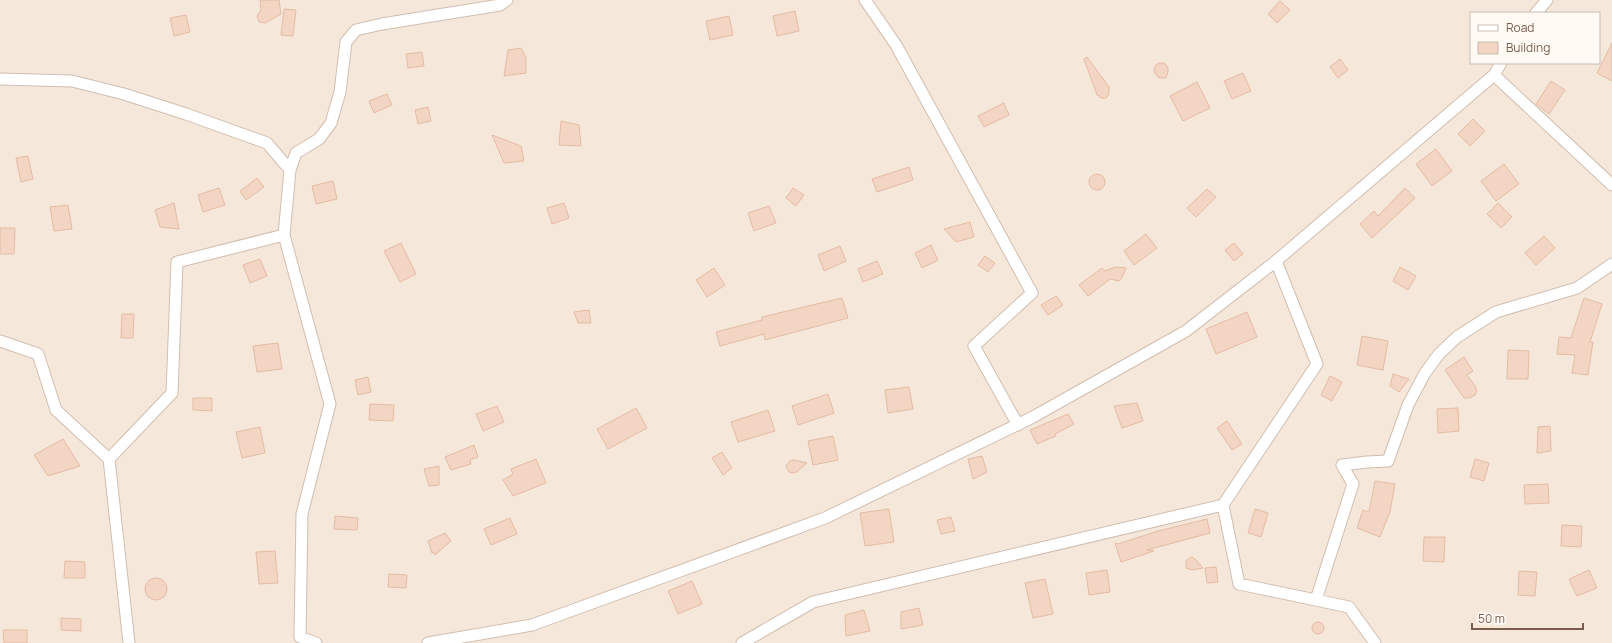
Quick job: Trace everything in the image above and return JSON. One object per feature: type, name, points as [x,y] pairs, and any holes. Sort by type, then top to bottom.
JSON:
[{"type":"street","points":[[316,643],[300,637],[302,514],[330,404],[284,235],[290,170],[296,154],[319,139],[331,123],[340,92],[346,42],[356,30],[382,24],[500,5],[507,0]]},
{"type":"street","points":[[865,0],[896,45],[1032,293],[974,346],[1018,425]]},
{"type":"street","points":[[1537,12],[1547,0]]},
{"type":"street","points":[[428,643],[532,625],[825,518],[1018,425],[1186,331],[1276,261],[1494,75],[1500,64]]},
{"type":"street","points":[[1494,75],[1612,185]]},
{"type":"street","points":[[0,79],[72,81],[124,94],[267,143],[290,170]]},
{"type":"street","points":[[109,459],[172,393],[177,262],[284,235]]},
{"type":"street","points":[[742,643],[813,602],[1223,505],[1317,364],[1276,261]]},
{"type":"street","points":[[1316,600],[1353,484],[1342,465],[1388,461],[1408,405],[1425,373],[1439,354],[1457,337],[1496,312],[1577,288],[1612,264]]},
{"type":"street","points":[[0,342],[38,354],[56,410],[109,459],[129,643]]},
{"type":"street","points":[[1223,505],[1239,584],[1349,607],[1375,643]]},
{"type":"shaded area","points":[[0,0],[1612,0],[1612,643],[0,643]]},
{"type":"building","points":[[260,0],[279,0],[281,14],[265,23],[259,22],[257,16],[261,10]]},
{"type":"building","points":[[1280,1],[1290,10],[1277,23],[1268,14]]},
{"type":"building","points":[[284,9],[296,10],[293,36],[281,35]]},
{"type":"building","points":[[795,11],[799,31],[777,36],[773,16]]},
{"type":"building","points":[[186,15],[190,32],[174,36],[170,18]]},
{"type":"building","points":[[729,16],[733,35],[710,40],[706,21]]},
{"type":"building","points":[[1612,43],[1612,81],[1597,73]]},
{"type":"building","points":[[521,48],[526,58],[526,73],[504,76],[508,50]]},
{"type":"building","points":[[422,52],[424,66],[408,68],[406,54]]},
{"type":"building","points":[[1087,57],[1109,87],[1109,94],[1106,98],[1101,98],[1097,95],[1084,59]]},
{"type":"building","points":[[1340,59],[1348,70],[1338,78],[1330,67]]},
{"type":"building","points":[[1159,63],[1164,63],[1168,67],[1166,78],[1159,78],[1154,72],[1155,66]]},
{"type":"building","points":[[1243,73],[1251,91],[1232,99],[1224,81]]},
{"type":"building","points":[[1551,81],[1565,90],[1549,114],[1536,104]]},
{"type":"building","points":[[1197,82],[1210,108],[1183,121],[1170,96]]},
{"type":"building","points":[[387,94],[392,105],[374,113],[369,101]]},
{"type":"building","points":[[1004,103],[1009,115],[984,127],[978,116]]},
{"type":"building","points":[[428,107],[431,121],[418,124],[415,110]]},
{"type":"building","points":[[1473,119],[1485,131],[1470,146],[1458,134]]},
{"type":"building","points":[[561,121],[579,125],[581,146],[559,145]]},
{"type":"building","points":[[492,135],[521,146],[524,161],[504,163]]},
{"type":"building","points":[[1436,149],[1452,171],[1432,186],[1416,164]]},
{"type":"building","points":[[28,156],[33,179],[21,182],[16,158]]},
{"type":"building","points":[[1504,164],[1519,184],[1496,201],[1481,181]]},
{"type":"building","points":[[909,167],[913,180],[877,192],[872,179]]},
{"type":"building","points":[[1097,174],[1104,179],[1105,182],[1100,189],[1097,190],[1090,185],[1089,182],[1094,175]]},
{"type":"building","points":[[257,178],[264,187],[246,200],[240,191]]},
{"type":"building","points":[[333,181],[337,199],[316,204],[312,186]]},
{"type":"building","points":[[219,188],[225,205],[203,212],[198,195]]},
{"type":"building","points":[[793,188],[804,195],[796,206],[786,198]]},
{"type":"building","points":[[1405,188],[1415,198],[1372,238],[1360,224],[1374,211],[1378,216]]},
{"type":"building","points":[[1207,189],[1216,197],[1196,217],[1187,208]]},
{"type":"building","points":[[174,203],[179,229],[160,227],[155,210]]},
{"type":"building","points":[[564,203],[569,218],[552,224],[547,208]]},
{"type":"building","points":[[1498,203],[1512,217],[1501,228],[1487,214]]},
{"type":"building","points":[[68,205],[72,229],[54,231],[50,207]]},
{"type":"building","points":[[769,206],[776,223],[754,231],[748,213]]},
{"type":"building","points":[[970,222],[974,237],[956,242],[944,229]]},
{"type":"building","points":[[0,228],[15,228],[14,254],[0,254]]},
{"type":"building","points":[[1146,234],[1157,248],[1134,265],[1124,251]]},
{"type":"building","points":[[1544,236],[1555,248],[1536,265],[1525,253]]},
{"type":"building","points":[[401,243],[416,274],[400,282],[384,251]]},
{"type":"building","points":[[1234,243],[1243,254],[1234,261],[1225,250]]},
{"type":"building","points":[[931,245],[938,260],[922,268],[915,253]]},
{"type":"building","points":[[840,246],[846,261],[824,271],[818,255]]},
{"type":"building","points":[[985,256],[995,263],[988,272],[978,265]]},
{"type":"building","points":[[260,259],[267,276],[250,283],[243,265]]},
{"type":"building","points":[[877,261],[883,274],[863,282],[858,269]]},
{"type":"building","points":[[1115,267],[1126,268],[1122,278],[1119,281],[1110,279],[1088,296],[1079,285],[1102,268],[1105,271]]},
{"type":"building","points":[[1400,267],[1416,276],[1408,290],[1393,281]]},
{"type":"building","points":[[714,268],[725,285],[707,297],[696,280]]},
{"type":"building","points":[[1056,296],[1063,305],[1048,315],[1041,305]]},
{"type":"building","points":[[842,298],[848,318],[765,340],[764,334],[720,346],[716,332],[762,320],[762,317]]},
{"type":"building","points":[[1584,298],[1602,304],[1590,342],[1593,342],[1588,375],[1572,373],[1575,355],[1557,354],[1559,337],[1571,338]]},
{"type":"building","points":[[589,310],[591,323],[578,323],[574,312]]},
{"type":"building","points":[[1247,312],[1257,337],[1216,354],[1206,329]]},
{"type":"building","points":[[122,314],[134,314],[133,338],[121,338]]},
{"type":"building","points":[[1362,336],[1388,341],[1383,370],[1357,365]]},
{"type":"building","points":[[278,343],[282,369],[257,372],[253,346]]},
{"type":"building","points":[[1508,350],[1529,351],[1528,379],[1507,379]]},
{"type":"building","points":[[1464,357],[1473,371],[1467,375],[1477,391],[1475,395],[1470,398],[1464,398],[1445,370]]},
{"type":"building","points":[[1393,374],[1409,379],[1399,392],[1390,386]]},
{"type":"building","points":[[1330,376],[1342,382],[1332,401],[1321,395]]},
{"type":"building","points":[[368,377],[371,392],[358,395],[355,380]]},
{"type":"building","points":[[909,387],[913,409],[888,413],[885,390]]},
{"type":"building","points":[[828,394],[834,413],[798,425],[792,406]]},
{"type":"building","points":[[193,398],[212,398],[212,411],[193,410]]},
{"type":"building","points":[[1137,403],[1143,421],[1122,428],[1114,406]]},
{"type":"building","points":[[370,404],[394,405],[393,421],[369,420]]},
{"type":"building","points":[[497,406],[504,422],[483,431],[476,414]]},
{"type":"building","points":[[636,408],[647,428],[608,449],[597,429]]},
{"type":"building","points":[[1458,408],[1459,431],[1438,433],[1437,409]]},
{"type":"building","points":[[768,410],[775,431],[738,442],[731,422]]},
{"type":"building","points":[[1068,414],[1074,424],[1055,434],[1056,436],[1037,444],[1030,430]]},
{"type":"building","points":[[1227,421],[1242,444],[1232,450],[1217,428]]},
{"type":"building","points":[[1550,426],[1551,451],[1537,453],[1538,427]]},
{"type":"building","points":[[260,427],[265,453],[242,458],[236,432]]},
{"type":"building","points":[[833,436],[838,460],[813,465],[808,441]]},
{"type":"building","points":[[63,439],[80,466],[48,476],[34,455]]},
{"type":"building","points":[[474,445],[478,457],[470,460],[471,464],[451,470],[445,457]]},
{"type":"building","points":[[722,452],[732,468],[723,475],[712,458]]},
{"type":"building","points":[[982,456],[987,472],[973,479],[968,459]]},
{"type":"building","points":[[536,459],[546,483],[513,496],[503,480],[513,474],[511,469]]},
{"type":"building","points":[[1475,459],[1489,463],[1484,481],[1470,477]]},
{"type":"building","points":[[794,460],[807,463],[797,472],[789,472],[786,466],[790,461]]},
{"type":"building","points":[[439,466],[439,485],[429,486],[424,469]]},
{"type":"building","points":[[1375,481],[1395,484],[1390,512],[1380,537],[1357,528],[1363,510],[1369,512]]},
{"type":"building","points":[[1548,484],[1549,503],[1525,504],[1524,485]]},
{"type":"building","points":[[889,509],[894,542],[865,546],[860,513]]},
{"type":"building","points":[[1255,509],[1268,513],[1261,537],[1248,533]]},
{"type":"building","points":[[335,516],[358,518],[357,530],[334,529]]},
{"type":"building","points":[[951,517],[955,531],[941,534],[937,520]]},
{"type":"building","points":[[510,518],[517,534],[491,545],[484,529]]},
{"type":"building","points":[[1207,519],[1210,533],[1147,550],[1154,551],[1121,562],[1115,543],[1118,544],[1158,531]]},
{"type":"building","points":[[1562,525],[1582,526],[1581,547],[1561,546]]},
{"type":"building","points":[[445,533],[451,541],[435,555],[434,552],[432,553],[428,541]]},
{"type":"building","points":[[1424,537],[1445,537],[1444,562],[1423,561]]},
{"type":"building","points":[[275,551],[278,583],[259,584],[256,552]]},
{"type":"building","points":[[1191,557],[1195,559],[1203,568],[1192,570],[1186,568],[1186,561]]},
{"type":"building","points":[[65,561],[85,562],[85,578],[64,578]]},
{"type":"building","points":[[1216,567],[1218,582],[1207,583],[1205,568]]},
{"type":"building","points":[[1107,570],[1110,592],[1089,595],[1086,573]]},
{"type":"building","points":[[1589,570],[1597,588],[1577,596],[1569,579]]},
{"type":"building","points":[[1519,571],[1537,572],[1535,596],[1518,595]]},
{"type":"building","points":[[389,574],[407,575],[406,588],[388,587]]},
{"type":"building","points":[[152,578],[160,578],[167,585],[167,593],[160,600],[152,600],[145,593],[145,585]]},
{"type":"building","points":[[1045,579],[1053,614],[1033,618],[1025,583]]},
{"type":"building","points":[[692,581],[702,604],[678,614],[668,591]]},
{"type":"building","points":[[919,608],[923,625],[901,629],[901,612]]},
{"type":"building","points":[[864,610],[870,631],[846,636],[845,615]]},
{"type":"building","points":[[61,618],[81,619],[81,631],[61,630]]},
{"type":"building","points":[[1316,622],[1320,622],[1324,628],[1320,634],[1316,634],[1312,630],[1312,626]]},
{"type":"building","points":[[3,630],[27,630],[27,643],[4,643]]}]
